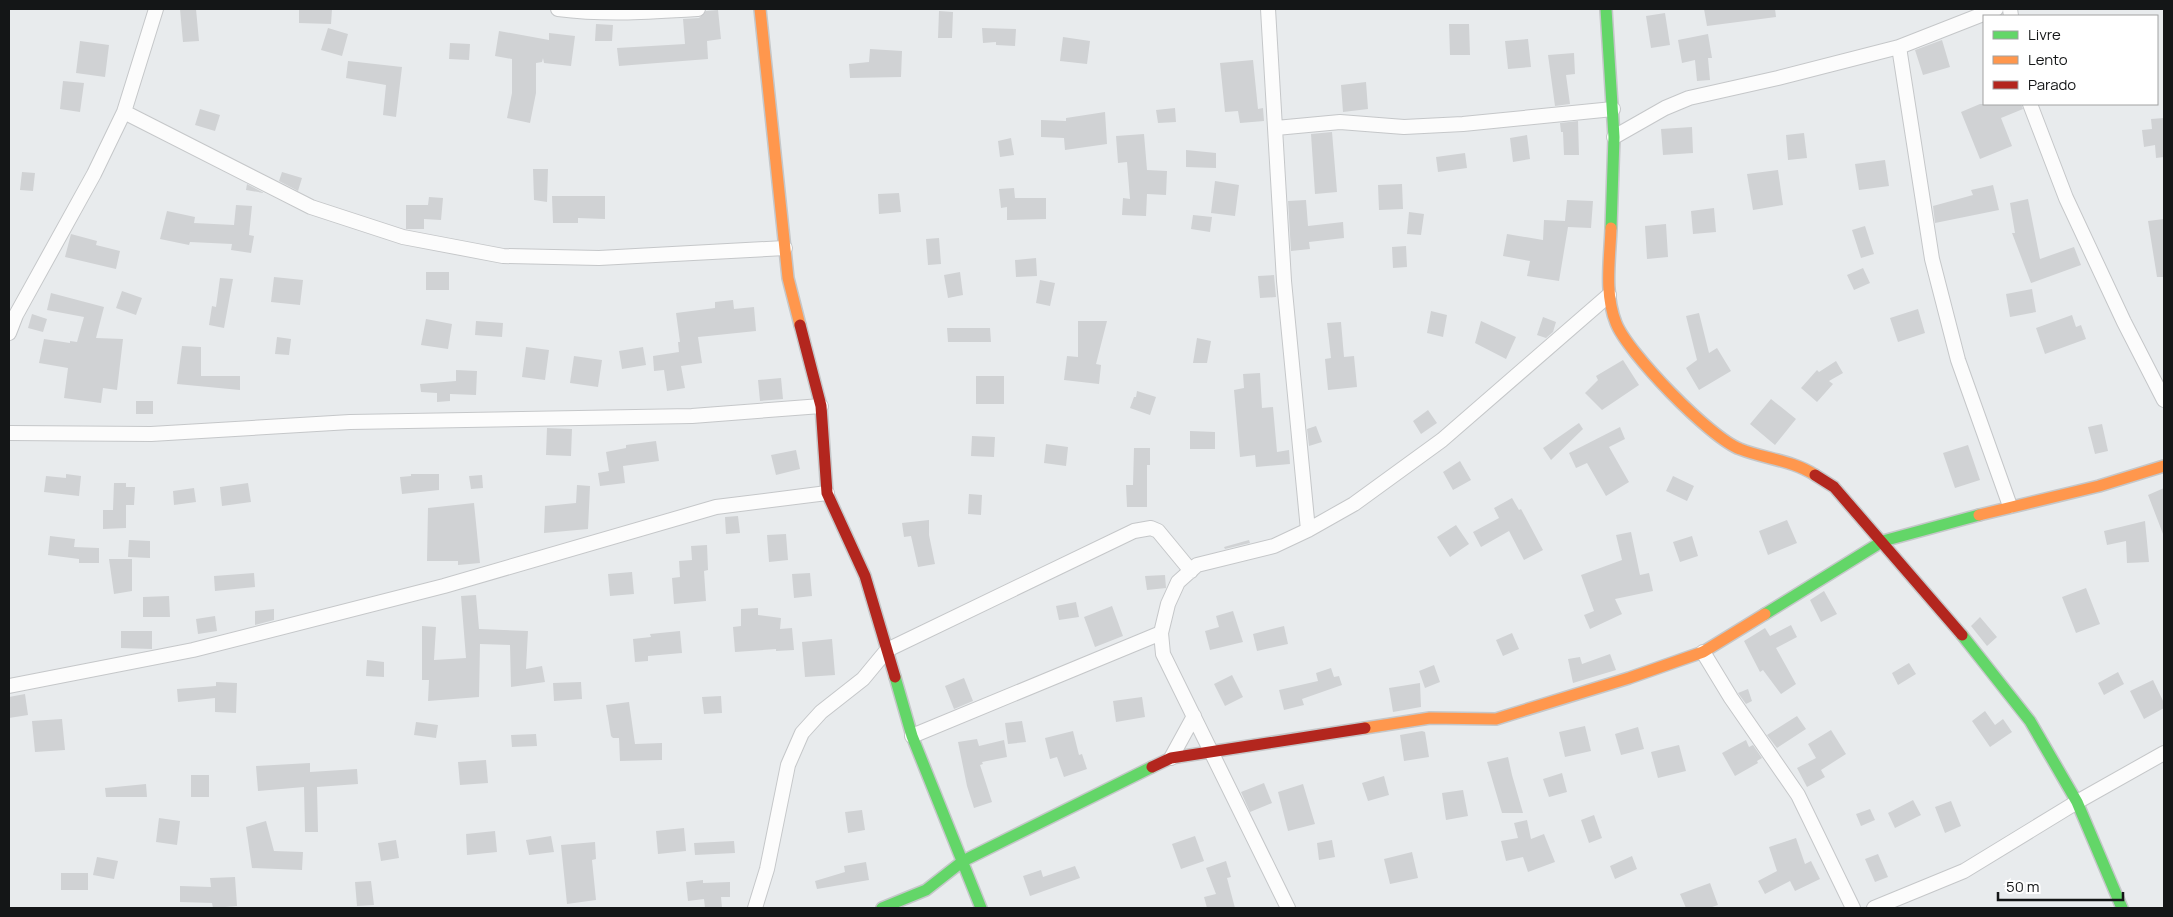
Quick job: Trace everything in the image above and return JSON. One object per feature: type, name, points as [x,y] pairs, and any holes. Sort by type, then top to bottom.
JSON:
[{"type":"street","points":[[9,333],[16,315],[94,174],[124,112],[156,9]]},
{"type":"street","points":[[558,9],[588,13],[638,13],[698,9]]},
{"type":"street","points":[[760,9],[788,278],[821,406],[827,493],[865,576],[912,736],[981,908]]},
{"type":"street","points":[[1268,9],[1284,281],[1308,530]]},
{"type":"street","points":[[1606,9],[1614,137],[1610,296],[1616,323],[1631,348],[1702,424],[1739,449],[1786,461],[1808,470],[1834,487],[1883,540],[1943,610],[2030,721],[2077,802],[2122,908]]},
{"type":"street","points":[[1614,137],[1665,108],[1689,98],[1778,78],[1899,47],[1996,9]]},
{"type":"street","points":[[1899,47],[1932,259],[1958,360],[2010,506]]},
{"type":"street","points":[[2030,105],[2066,198],[2124,322],[2164,400]]},
{"type":"street","points":[[1276,128],[1340,122],[1404,127],[1613,109]]},
{"type":"street","points":[[124,112],[311,207],[403,237],[503,256],[599,258],[785,248]]},
{"type":"street","points":[[1288,908],[1163,654],[1161,633],[1168,604],[1178,582],[1197,565],[1274,546],[1308,530],[1354,504],[1442,440],[1610,296]]},
{"type":"street","points":[[9,433],[150,434],[350,422],[683,417],[821,406]]},
{"type":"street","points":[[882,908],[914,898],[944,880],[963,861],[1171,758],[1430,718],[1496,719],[1629,678],[1703,652],[1883,540],[2010,506],[2099,486],[2164,466]]},
{"type":"street","points":[[9,686],[203,647],[444,586],[716,507],[827,493]]},
{"type":"street","points":[[755,908],[767,869],[788,765],[802,732],[821,712],[863,679],[887,650],[1139,530],[1151,528],[1158,531],[1191,571]]},
{"type":"street","points":[[912,736],[1161,633]]},
{"type":"street","points":[[1703,652],[1736,705],[1798,795],[1853,908]]},
{"type":"street","points":[[1171,758],[1194,716]]},
{"type":"street","points":[[1874,908],[1964,871],[2077,802],[2164,752]]},
{"type":"building","points":[[180,9],[196,9],[199,41],[183,42]]},
{"type":"building","points":[[332,9],[331,24],[299,23],[299,10]]},
{"type":"building","points":[[1704,9],[1775,9],[1776,17],[1707,26]]},
{"type":"building","points":[[718,10],[721,39],[707,41],[708,59],[619,66],[617,48],[685,44],[683,19],[699,18],[706,11]]},
{"type":"building","points":[[939,11],[953,12],[952,38],[938,38]]},
{"type":"building","points":[[1665,13],[1670,45],[1651,48],[1646,16]]},
{"type":"building","points":[[596,24],[613,25],[612,41],[595,41]]},
{"type":"building","points":[[1449,24],[1469,24],[1470,55],[1450,55]]},
{"type":"building","points":[[328,28],[348,34],[342,56],[321,50]]},
{"type":"building","points":[[982,28],[1016,29],[1015,46],[996,45],[996,42],[983,43]]},
{"type":"building","points":[[499,31],[549,40],[549,33],[575,36],[571,66],[544,63],[543,58],[542,62],[536,63],[536,93],[530,123],[507,118],[512,93],[512,59],[495,56]]},
{"type":"building","points":[[1708,34],[1712,58],[1708,58],[1710,80],[1697,81],[1695,60],[1682,63],[1678,40]]},
{"type":"building","points":[[1063,37],[1090,41],[1087,64],[1060,61]]},
{"type":"building","points":[[1528,39],[1531,67],[1508,69],[1505,41]]},
{"type":"building","points":[[1942,40],[1950,67],[1923,75],[1915,50]]},
{"type":"building","points":[[80,41],[109,45],[105,77],[76,73]]},
{"type":"building","points":[[450,43],[470,44],[469,60],[449,59]]},
{"type":"building","points":[[870,49],[902,51],[901,77],[850,78],[849,64],[869,62]]},
{"type":"building","points":[[1574,53],[1575,74],[1566,75],[1570,104],[1555,106],[1548,55]]},
{"type":"building","points":[[1253,60],[1258,109],[1263,108],[1264,121],[1240,123],[1238,111],[1225,112],[1220,63]]},
{"type":"building","points":[[348,61],[402,67],[396,117],[383,115],[386,85],[346,78]]},
{"type":"building","points":[[63,81],[84,83],[80,112],[60,109]]},
{"type":"building","points":[[1366,82],[1368,109],[1343,112],[1341,85]]},
{"type":"building","points":[[1980,104],[2021,105],[2023,109],[2001,118],[2012,146],[1980,159],[1961,112]]},
{"type":"building","points":[[1175,108],[1176,122],[1158,123],[1156,110]]},
{"type":"building","points":[[200,109],[220,115],[215,131],[195,125]]},
{"type":"building","points":[[1105,112],[1107,144],[1065,150],[1064,138],[1041,137],[1041,120],[1066,121],[1066,118]]},
{"type":"building","points":[[2164,118],[2164,157],[2156,158],[2155,145],[2144,147],[2142,130],[2152,129],[2151,119]]},
{"type":"building","points":[[1578,121],[1579,155],[1564,155],[1563,132],[1561,132],[1560,123]]},
{"type":"building","points":[[1692,127],[1693,153],[1663,155],[1661,129]]},
{"type":"building","points":[[1332,132],[1337,192],[1315,194],[1311,134]]},
{"type":"building","points":[[1804,133],[1807,158],[1788,160],[1786,135]]},
{"type":"building","points":[[1144,134],[1147,170],[1167,171],[1166,195],[1147,194],[1146,216],[1122,215],[1123,198],[1130,199],[1127,162],[1118,163],[1116,136]]},
{"type":"building","points":[[1527,135],[1530,159],[1513,162],[1510,138]]},
{"type":"building","points":[[1011,138],[1014,155],[1000,157],[998,141]]},
{"type":"building","points":[[1186,150],[1216,153],[1216,168],[1186,167]]},
{"type":"building","points":[[1465,153],[1467,168],[1438,172],[1436,157]]},
{"type":"building","points":[[1885,160],[1889,186],[1859,190],[1855,164]]},
{"type":"building","points":[[533,169],[548,169],[547,202],[534,200]]},
{"type":"building","points":[[1778,170],[1783,205],[1753,210],[1747,174]]},
{"type":"building","points":[[22,172],[35,173],[33,191],[20,190]]},
{"type":"building","points":[[282,172],[302,178],[298,191],[279,181]]},
{"type":"building","points":[[1215,181],[1239,185],[1235,216],[1211,213]]},
{"type":"building","points":[[247,184],[264,193],[246,190]]},
{"type":"building","points":[[1402,184],[1403,209],[1379,210],[1378,185]]},
{"type":"building","points":[[1993,185],[1999,210],[1935,223],[1933,206],[1973,195],[1971,190]]},
{"type":"building","points":[[1014,188],[1015,198],[1046,198],[1046,219],[1007,220],[1007,207],[1001,208],[999,189]]},
{"type":"building","points":[[899,193],[901,212],[879,214],[878,194]]},
{"type":"building","points":[[552,196],[605,196],[605,219],[578,218],[578,223],[553,223]]},
{"type":"building","points":[[429,197],[443,198],[441,220],[424,219],[424,229],[406,229],[406,205],[428,205]]},
{"type":"building","points":[[2028,199],[2040,259],[2074,247],[2081,265],[2031,283],[2012,233],[2015,233],[2010,203]]},
{"type":"building","points":[[1306,200],[1308,226],[1343,222],[1344,238],[1309,242],[1310,249],[1291,251],[1288,201]]},
{"type":"building","points":[[1567,200],[1593,201],[1591,228],[1568,227],[1559,281],[1527,276],[1530,261],[1503,256],[1507,234],[1543,240],[1544,220],[1565,221]]},
{"type":"building","points":[[236,205],[252,206],[249,235],[254,236],[251,253],[231,250],[232,244],[190,242],[189,245],[160,239],[167,211],[195,217],[194,223],[234,225]]},
{"type":"building","points":[[1714,208],[1716,232],[1693,234],[1691,211]]},
{"type":"building","points":[[1409,212],[1424,214],[1421,235],[1407,234]]},
{"type":"building","points":[[1193,215],[1212,217],[1210,232],[1191,229]]},
{"type":"building","points":[[2164,219],[2164,277],[2157,277],[2148,221]]},
{"type":"building","points":[[1666,224],[1668,257],[1647,259],[1645,226]]},
{"type":"building","points":[[1865,226],[1874,254],[1861,258],[1852,230]]},
{"type":"building","points":[[71,234],[97,241],[96,245],[120,251],[116,269],[65,257]]},
{"type":"building","points":[[939,238],[941,264],[928,265],[926,239]]},
{"type":"building","points":[[1406,246],[1407,267],[1393,268],[1392,247]]},
{"type":"building","points":[[1036,258],[1037,276],[1016,277],[1015,260]]},
{"type":"building","points":[[1863,268],[1870,283],[1854,290],[1847,275]]},
{"type":"building","points":[[426,272],[449,272],[449,290],[426,290]]},
{"type":"building","points":[[960,272],[963,295],[948,298],[944,275]]},
{"type":"building","points":[[1274,275],[1276,297],[1260,298],[1258,276]]},
{"type":"building","points":[[274,277],[303,280],[300,305],[271,302]]},
{"type":"building","points":[[220,278],[233,279],[224,328],[209,325],[212,306],[216,307]]},
{"type":"building","points":[[1040,280],[1055,283],[1050,306],[1036,303]]},
{"type":"building","points":[[2032,289],[2036,312],[2010,317],[2006,294]]},
{"type":"building","points":[[122,291],[142,298],[136,315],[116,308]]},
{"type":"building","points":[[51,293],[104,307],[96,338],[123,339],[117,390],[103,388],[101,403],[64,398],[68,368],[39,363],[44,339],[70,343],[70,341],[77,342],[84,317],[47,310]]},
{"type":"building","points":[[733,300],[734,309],[754,307],[756,331],[698,337],[702,363],[681,366],[685,388],[667,391],[664,370],[654,371],[653,356],[679,352],[678,342],[680,342],[676,313],[715,308],[715,302]]},
{"type":"building","points":[[1918,309],[1925,333],[1898,342],[1890,318]]},
{"type":"building","points":[[1431,311],[1447,315],[1443,337],[1427,333]]},
{"type":"building","points":[[1699,313],[1709,353],[1717,348],[1731,371],[1699,390],[1686,368],[1697,360],[1686,316]]},
{"type":"building","points":[[32,314],[47,319],[43,332],[28,328]]},
{"type":"building","points":[[2072,315],[2076,327],[2081,325],[2086,339],[2045,354],[2036,328]]},
{"type":"building","points":[[1543,317],[1556,322],[1553,332],[1546,338],[1537,335]]},
{"type":"building","points":[[426,319],[452,324],[448,349],[421,345]]},
{"type":"building","points":[[476,321],[503,323],[502,337],[475,335]]},
{"type":"building","points":[[1078,321],[1107,321],[1096,364],[1101,365],[1099,384],[1064,380],[1067,356],[1078,357]]},
{"type":"building","points":[[1481,321],[1516,337],[1506,359],[1475,343]]},
{"type":"building","points":[[1341,322],[1344,357],[1354,356],[1357,387],[1328,390],[1325,359],[1331,358],[1327,323]]},
{"type":"building","points":[[947,328],[990,328],[991,342],[948,342]]},
{"type":"building","points":[[277,337],[291,339],[289,355],[275,354]]},
{"type":"building","points":[[1197,338],[1211,341],[1207,363],[1193,363]]},
{"type":"building","points":[[182,346],[201,347],[201,376],[240,376],[240,390],[177,384]]},
{"type":"building","points":[[526,347],[549,350],[545,380],[522,377]]},
{"type":"building","points":[[643,347],[646,365],[622,369],[619,351]]},
{"type":"building","points":[[574,356],[602,360],[598,387],[570,383]]},
{"type":"building","points":[[1623,360],[1639,385],[1602,410],[1585,393],[1598,380],[1596,376]]},
{"type":"building","points":[[1836,361],[1843,373],[1829,381],[1833,384],[1817,402],[1801,388],[1817,370],[1819,372]]},
{"type":"building","points":[[456,370],[477,371],[476,395],[450,394],[450,401],[437,402],[437,393],[421,392],[420,384],[456,381]]},
{"type":"building","points":[[1260,373],[1262,408],[1273,407],[1277,452],[1289,450],[1290,464],[1256,467],[1255,455],[1240,457],[1234,390],[1244,388],[1243,374]]},
{"type":"building","points":[[976,376],[1004,376],[1004,404],[976,404]]},
{"type":"building","points":[[781,378],[783,399],[760,401],[758,380]]},
{"type":"building","points":[[1137,391],[1156,397],[1150,415],[1130,408]]},
{"type":"building","points":[[1771,399],[1796,419],[1775,445],[1750,424]]},
{"type":"building","points":[[136,401],[153,401],[153,414],[136,414]]},
{"type":"building","points":[[1428,410],[1437,423],[1421,434],[1413,421]]},
{"type":"building","points":[[1579,423],[1583,429],[1551,460],[1543,448]]},
{"type":"building","points":[[2102,424],[2108,451],[2095,454],[2088,427]]},
{"type":"building","points":[[1316,426],[1322,442],[1309,446],[1307,429]]},
{"type":"building","points":[[1620,427],[1625,439],[1609,447],[1629,482],[1606,496],[1587,463],[1576,468],[1569,453]]},
{"type":"building","points":[[547,428],[572,429],[571,456],[546,455]]},
{"type":"building","points":[[1190,431],[1215,432],[1215,449],[1190,449]]},
{"type":"building","points":[[972,436],[995,437],[994,457],[971,456]]},
{"type":"building","points":[[656,441],[659,461],[623,466],[625,483],[600,486],[598,473],[609,471],[606,452],[626,448],[626,445]]},
{"type":"building","points":[[1046,444],[1068,447],[1066,466],[1044,463]]},
{"type":"building","points":[[1968,445],[1980,480],[1955,488],[1943,453]]},
{"type":"building","points":[[1134,448],[1150,448],[1150,465],[1147,465],[1147,507],[1127,507],[1126,485],[1133,485]]},
{"type":"building","points":[[796,450],[800,469],[776,475],[771,455]]},
{"type":"building","points":[[1460,461],[1471,480],[1453,490],[1443,472]]},
{"type":"building","points":[[66,474],[81,476],[79,496],[44,492],[46,476],[66,478]]},
{"type":"building","points":[[411,474],[439,474],[439,490],[402,494],[400,477],[411,476]]},
{"type":"building","points":[[482,475],[483,488],[471,489],[469,476]]},
{"type":"building","points":[[1673,476],[1694,486],[1687,501],[1666,491]]},
{"type":"building","points":[[114,483],[126,483],[126,487],[135,487],[134,505],[126,505],[126,528],[103,529],[103,510],[113,510]]},
{"type":"building","points":[[248,483],[251,502],[222,506],[220,487]]},
{"type":"building","points":[[577,485],[590,486],[588,529],[544,533],[545,506],[576,503]]},
{"type":"building","points":[[194,488],[196,502],[174,505],[173,491]]},
{"type":"building","points":[[2164,488],[2164,534],[2163,534],[2148,495]]},
{"type":"building","points":[[969,494],[982,495],[981,515],[968,514]]},
{"type":"building","points":[[1512,498],[1519,510],[1521,509],[1543,550],[1524,560],[1509,531],[1481,547],[1473,532],[1499,518],[1494,508]]},
{"type":"building","points":[[474,503],[480,563],[458,565],[458,561],[427,561],[428,508]]},
{"type":"building","points":[[738,516],[740,533],[726,534],[725,517]]},
{"type":"building","points":[[929,520],[929,535],[935,564],[918,567],[911,536],[904,537],[902,523]]},
{"type":"building","points":[[1787,520],[1797,543],[1768,555],[1759,531]]},
{"type":"building","points":[[2145,521],[2149,562],[2127,563],[2126,541],[2107,545],[2104,531]]},
{"type":"building","points":[[1456,525],[1469,544],[1450,557],[1437,537]]},
{"type":"building","points":[[1631,532],[1640,575],[1649,573],[1653,591],[1615,599],[1622,614],[1590,629],[1584,615],[1594,611],[1581,575],[1622,560],[1616,535]]},
{"type":"building","points":[[786,534],[788,560],[769,562],[767,535]]},
{"type":"building","points":[[50,536],[75,539],[74,547],[99,548],[99,563],[79,563],[79,559],[48,555]]},
{"type":"building","points":[[1692,536],[1698,556],[1680,562],[1673,542]]},
{"type":"building","points":[[129,540],[150,541],[150,558],[128,557]]},
{"type":"building","points":[[1249,540],[1250,543],[1225,549],[1224,547]]},
{"type":"building","points":[[707,545],[708,570],[704,571],[706,601],[674,604],[672,578],[680,577],[679,561],[692,560],[691,546]]},
{"type":"building","points":[[109,559],[132,559],[132,591],[114,594]]},
{"type":"building","points":[[632,572],[634,594],[610,596],[608,574]]},
{"type":"building","points":[[254,573],[255,587],[215,591],[214,576]]},
{"type":"building","points":[[810,573],[812,596],[794,598],[792,574]]},
{"type":"building","points":[[1165,575],[1166,588],[1147,590],[1145,576]]},
{"type":"building","points":[[2086,588],[2100,624],[2076,633],[2062,597]]},
{"type":"building","points":[[1824,591],[1837,614],[1821,622],[1810,600]]},
{"type":"building","points":[[476,595],[479,629],[528,631],[526,669],[542,666],[545,682],[511,687],[510,645],[480,644],[479,697],[428,701],[429,680],[422,680],[422,626],[436,627],[434,660],[466,658],[461,596]]},
{"type":"building","points":[[169,596],[170,617],[143,617],[143,597]]},
{"type":"building","points":[[1076,602],[1079,617],[1059,620],[1056,606]]},
{"type":"building","points":[[1112,606],[1123,636],[1095,647],[1084,617]]},
{"type":"building","points":[[758,608],[758,615],[781,618],[780,629],[792,628],[794,650],[776,651],[776,649],[735,652],[733,627],[741,626],[741,609]]},
{"type":"building","points":[[274,609],[274,620],[255,625],[255,611]]},
{"type":"building","points":[[1233,611],[1243,642],[1210,650],[1205,631],[1219,627],[1216,616]]},
{"type":"building","points":[[215,616],[217,631],[198,634],[196,619]]},
{"type":"building","points":[[1980,617],[1997,637],[1987,646],[1971,626]]},
{"type":"building","points":[[1791,625],[1797,637],[1776,648],[1796,684],[1781,694],[1763,670],[1760,672],[1744,641],[1765,628],[1770,636]]},
{"type":"building","points":[[1284,626],[1288,644],[1257,651],[1253,634]]},
{"type":"building","points":[[121,631],[152,631],[152,649],[121,648]]},
{"type":"building","points":[[680,631],[682,653],[648,656],[648,661],[635,662],[633,639],[651,637],[650,634]]},
{"type":"building","points":[[1512,633],[1519,649],[1503,656],[1496,640]]},
{"type":"building","points":[[832,639],[835,675],[805,677],[802,642]]},
{"type":"building","points":[[1610,654],[1616,670],[1573,683],[1568,659],[1580,657],[1582,664]]},
{"type":"building","points":[[367,660],[384,662],[384,677],[366,676]]},
{"type":"building","points":[[1909,663],[1916,674],[1898,685],[1892,673]]},
{"type":"building","points":[[1434,665],[1440,682],[1425,688],[1419,671]]},
{"type":"building","points":[[1331,668],[1334,677],[1339,676],[1342,685],[1302,699],[1304,705],[1284,710],[1279,690],[1318,681],[1316,673]]},
{"type":"building","points":[[2118,672],[2124,684],[2104,695],[2098,683]]},
{"type":"building","points":[[1232,675],[1243,697],[1225,706],[1214,684]]},
{"type":"building","points":[[964,678],[973,701],[954,709],[945,686]]},
{"type":"building","points":[[2153,680],[2164,703],[2164,708],[2144,719],[2130,691]]},
{"type":"building","points":[[216,682],[237,683],[236,713],[215,712],[215,698],[178,702],[177,689],[216,686]]},
{"type":"building","points":[[581,682],[582,699],[554,701],[553,683]]},
{"type":"building","points":[[1420,683],[1421,707],[1393,712],[1389,688]]},
{"type":"building","points":[[1748,689],[1752,701],[1746,704],[1738,693]]},
{"type":"building","points":[[25,694],[28,715],[9,718],[9,697]]},
{"type":"building","points":[[721,696],[722,713],[704,714],[702,697]]},
{"type":"building","points":[[1142,697],[1145,717],[1116,722],[1113,701]]},
{"type":"building","points":[[629,702],[635,744],[662,743],[662,760],[620,761],[619,738],[611,736],[606,705]]},
{"type":"building","points":[[1985,711],[1995,725],[2003,719],[2012,732],[1990,747],[1972,721]]},
{"type":"building","points":[[1797,716],[1806,729],[1777,748],[1767,735]]},
{"type":"building","points":[[62,719],[65,750],[35,752],[32,721]]},
{"type":"building","points":[[1022,721],[1026,742],[1008,744],[1005,723]]},
{"type":"building","points":[[416,722],[438,725],[436,738],[414,735]]},
{"type":"building","points":[[1585,726],[1591,751],[1565,757],[1559,732]]},
{"type":"building","points":[[1638,727],[1644,749],[1621,755],[1615,734]]},
{"type":"building","points":[[1831,730],[1846,754],[1821,770],[1825,777],[1807,787],[1797,768],[1816,758],[1808,744]]},
{"type":"building","points":[[1073,731],[1079,755],[1082,754],[1087,769],[1064,777],[1057,757],[1050,759],[1045,738]]},
{"type":"building","points":[[1425,732],[1429,757],[1404,761],[1400,735]]},
{"type":"building","points":[[536,734],[537,746],[512,747],[511,735]]},
{"type":"building","points":[[977,739],[979,746],[1004,740],[1007,757],[982,762],[983,764],[980,765],[992,802],[974,808],[967,786],[958,742]]},
{"type":"building","points":[[1746,740],[1749,747],[1753,745],[1762,758],[1757,761],[1758,763],[1735,776],[1722,753]]},
{"type":"building","points":[[1679,745],[1686,771],[1658,778],[1651,752]]},
{"type":"building","points":[[1508,757],[1523,813],[1502,813],[1487,762]]},
{"type":"building","points":[[486,760],[488,783],[460,785],[458,762]]},
{"type":"building","points":[[310,763],[310,772],[357,769],[358,784],[317,787],[318,832],[305,832],[304,787],[258,791],[256,766]]},
{"type":"building","points":[[1562,773],[1567,792],[1549,797],[1543,779]]},
{"type":"building","points":[[191,775],[209,775],[209,797],[191,797]]},
{"type":"building","points":[[1384,776],[1389,795],[1368,801],[1362,783]]},
{"type":"building","points":[[1264,783],[1272,803],[1250,812],[1241,792]]},
{"type":"building","points":[[146,784],[147,797],[106,797],[105,788]]},
{"type":"building","points":[[1303,784],[1315,824],[1288,831],[1278,792]]},
{"type":"building","points":[[1463,790],[1468,816],[1446,820],[1442,793]]},
{"type":"building","points":[[1913,800],[1921,815],[1895,828],[1888,813]]},
{"type":"building","points":[[1951,801],[1961,826],[1945,833],[1935,807]]},
{"type":"building","points":[[1870,809],[1875,820],[1861,826],[1856,814]]},
{"type":"building","points":[[862,810],[865,830],[848,833],[845,812]]},
{"type":"building","points":[[1594,815],[1602,838],[1589,843],[1581,820]]},
{"type":"building","points":[[159,818],[180,821],[177,845],[156,842]]},
{"type":"building","points":[[1527,820],[1531,839],[1544,834],[1555,862],[1528,872],[1523,857],[1506,861],[1501,841],[1518,838],[1514,823]]},
{"type":"building","points":[[266,821],[274,851],[303,852],[302,870],[252,868],[246,827]]},
{"type":"building","points":[[684,828],[686,851],[658,854],[656,831]]},
{"type":"building","points":[[495,831],[497,852],[467,855],[466,834]]},
{"type":"building","points":[[551,836],[554,852],[529,855],[526,840]]},
{"type":"building","points":[[1195,836],[1204,861],[1181,869],[1172,844]]},
{"type":"building","points":[[1796,838],[1805,864],[1811,861],[1820,879],[1795,891],[1790,881],[1765,894],[1758,881],[1777,871],[1769,847]]},
{"type":"building","points":[[396,840],[399,858],[381,861],[378,843]]},
{"type":"building","points":[[1332,840],[1335,857],[1319,860],[1317,843]]},
{"type":"building","points":[[734,841],[735,853],[695,855],[694,843]]},
{"type":"building","points":[[595,842],[596,859],[592,860],[596,900],[567,904],[561,845]]},
{"type":"building","points":[[1412,852],[1418,878],[1390,884],[1384,859]]},
{"type":"building","points":[[1878,854],[1888,877],[1875,882],[1865,859]]},
{"type":"building","points":[[1632,856],[1637,869],[1615,879],[1610,866]]},
{"type":"building","points":[[97,857],[118,861],[114,879],[93,875]]},
{"type":"building","points":[[1226,861],[1231,877],[1227,878],[1235,908],[1207,908],[1204,897],[1216,894],[1206,868]]},
{"type":"building","points":[[866,862],[869,880],[817,889],[815,881],[845,872],[844,866]]},
{"type":"building","points":[[1075,866],[1080,878],[1030,896],[1023,876],[1041,870],[1043,877]]},
{"type":"building","points":[[61,873],[88,873],[88,890],[61,890]]},
{"type":"building","points":[[235,877],[237,906],[213,908],[212,903],[180,902],[180,886],[211,887],[210,878]]},
{"type":"building","points":[[703,880],[703,883],[730,882],[730,897],[721,897],[722,908],[705,908],[704,899],[688,901],[686,882]]},
{"type":"building","points":[[371,881],[374,905],[357,906],[355,882]]},
{"type":"building","points":[[1710,883],[1718,905],[1709,908],[1686,908],[1680,894]]},
{"type":"traffic: fast","points":[[1606,9],[1614,137],[1611,228]]},
{"type":"traffic: fast","points":[[1765,614],[1883,541],[1979,515]]},
{"type":"traffic: fast","points":[[1962,635],[2030,721],[2077,802],[2122,908]]},
{"type":"traffic: fast","points":[[895,677],[912,736],[981,908]]},
{"type":"traffic: fast","points":[[882,908],[926,890],[963,861],[1152,767]]},
{"type":"traffic: slow","points":[[760,9],[788,278],[800,325]]},
{"type":"traffic: slow","points":[[1611,228],[1609,288],[1612,312],[1623,336],[1652,373],[1690,412],[1727,442],[1740,449],[1797,466],[1815,475]]},
{"type":"traffic: slow","points":[[1979,515],[2099,486],[2164,466]]},
{"type":"traffic: slow","points":[[1365,728],[1430,718],[1496,719],[1629,678],[1703,652],[1765,614]]},
{"type":"traffic: jam","points":[[800,325],[821,406],[827,493],[865,576],[895,677]]},
{"type":"traffic: jam","points":[[1815,475],[1834,487],[1962,635]]},
{"type":"traffic: jam","points":[[1152,767],[1171,758],[1365,728]]}]
